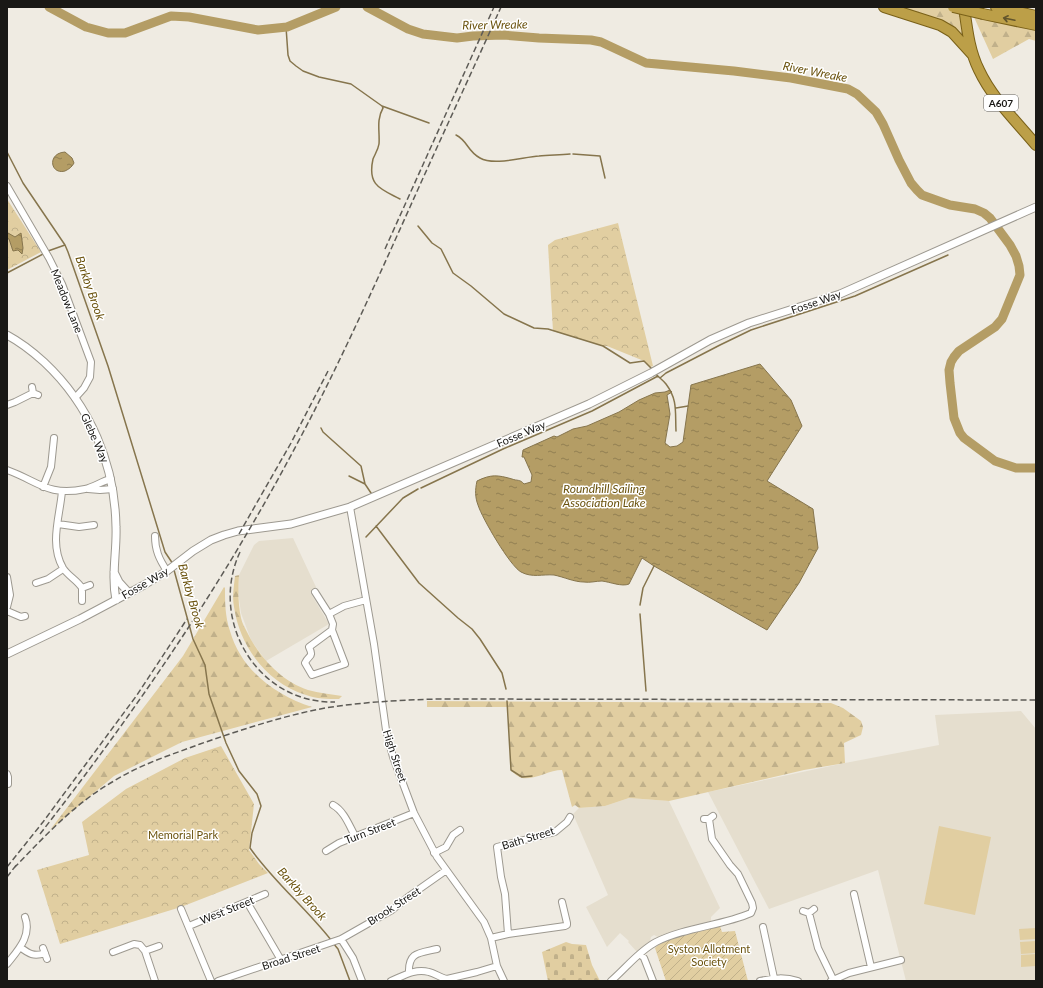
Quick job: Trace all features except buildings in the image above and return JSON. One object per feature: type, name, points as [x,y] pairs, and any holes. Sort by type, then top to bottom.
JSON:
[{"type":"highway","points":[[884,7],[940,24],[952,32],[973,56]]},
{"type":"highway","points":[[953,7],[1036,25]]},
{"type":"highway","name":"A607","points":[[964,7],[973,56],[979,70],[992,92],[1036,145]]},
{"type":"highway","points":[[996,7],[1036,16]]},
{"type":"street","name":"Meadow Lane","points":[[7,186],[62,284],[91,362],[90,377],[76,398]]},
{"type":"street","name":"Fosse Way","points":[[7,654],[80,619],[129,593],[171,568],[203,543],[238,531],[291,524],[350,507],[589,404],[654,371],[710,340],[749,323],[840,294],[1036,207]]},
{"type":"street","name":"Glebe Way","points":[[7,335],[34,354],[76,398],[92,426],[106,459],[113,489],[116,528],[114,572],[116,600]]},
{"type":"street","points":[[7,405],[34,392]]},
{"type":"street","points":[[43,487],[51,467],[54,438]]},
{"type":"street","points":[[7,470],[43,487],[62,491],[113,489]]},
{"type":"street","points":[[86,489],[111,479]]},
{"type":"street","points":[[62,491],[56,549],[63,569],[82,588],[82,601]]},
{"type":"street","name":"High Street","points":[[350,507],[374,644],[386,730],[393,756],[414,813],[434,853],[445,871],[484,922],[491,938],[496,966],[504,981]]},
{"type":"street","points":[[58,524],[87,530],[94,525]]},
{"type":"street","points":[[155,536],[155,547],[158,556],[171,568]]},
{"type":"street","points":[[40,574],[39,582],[56,575],[63,569]]},
{"type":"street","points":[[114,572],[123,587],[129,593]]},
{"type":"street","points":[[7,577],[10,595],[7,607]]},
{"type":"street","points":[[82,588],[90,584]]},
{"type":"street","points":[[314,592],[329,614],[333,624],[332,630],[344,664],[312,675],[306,663],[311,656],[309,647],[332,630]]},
{"type":"street","points":[[329,614],[344,606],[366,600]]},
{"type":"street","points":[[7,611],[21,617],[26,616]]},
{"type":"street","points":[[8,784],[8,774],[15,773]]},
{"type":"street","points":[[333,805],[338,808],[355,836]]},
{"type":"street","name":"Turn Street","points":[[326,851],[339,842],[414,813]]},
{"type":"street","name":"Bath Street","points":[[508,934],[505,894],[497,847],[555,832],[567,822],[570,817]]},
{"type":"street","points":[[611,981],[649,946],[661,940],[723,923],[751,913],[753,908],[752,903],[738,874],[712,839],[709,818]]},
{"type":"street","points":[[434,853],[446,847],[453,835],[460,830]]},
{"type":"street","name":"Brook Street","points":[[341,939],[392,910],[445,871]]},
{"type":"street","points":[[853,892],[871,967]]},
{"type":"street","name":"West Street","points":[[189,926],[265,894]]},
{"type":"street","points":[[247,902],[281,960]]},
{"type":"street","points":[[491,938],[567,925],[562,902]]},
{"type":"street","points":[[181,909],[211,981]]},
{"type":"street","points":[[808,911],[818,948],[832,980],[849,973],[901,960]]},
{"type":"street","points":[[7,964],[25,939],[26,920],[34,921]]},
{"type":"street","points":[[723,923],[725,930]]},
{"type":"street","points":[[763,925],[774,978]]},
{"type":"street","points":[[341,939],[353,958],[362,981]]},
{"type":"street","name":"Broad Street","points":[[218,981],[341,939]]},
{"type":"street","points":[[113,952],[136,944],[142,947],[145,950],[155,981]]},
{"type":"street","points":[[145,950],[159,946]]},
{"type":"street","points":[[20,947],[32,955],[45,954]]},
{"type":"street","points":[[409,973],[411,958],[419,950],[433,952]]},
{"type":"street","points":[[640,954],[644,958],[653,981]]},
{"type":"street","points":[[391,981],[416,971],[432,973],[443,978],[451,978],[496,966]]},
{"type":"street","points":[[760,981],[774,978],[788,978],[798,981]]},
{"type":"shaded area","points":[[293,538],[316,587],[310,592],[329,624],[266,661],[251,640],[241,613],[238,592],[239,575],[254,545],[259,541]]},
{"type":"shaded area","points":[[1021,711],[1036,729],[1036,981],[906,981],[878,870],[769,909],[708,792],[939,745],[935,715]]},
{"type":"shaded area","points":[[629,798],[669,801],[720,908],[711,917],[711,921],[658,937],[654,935],[651,937],[650,941],[637,952],[628,942],[629,941],[620,933],[607,947],[586,907],[608,895],[573,814],[579,808],[605,806]]},
{"type":"green space","points":[[898,7],[943,7],[958,10],[963,21],[966,39],[952,26]]},
{"type":"green space","points":[[973,15],[1036,27],[1036,41],[1029,39],[993,59]]},
{"type":"green space","points":[[7,199],[41,252],[7,270]]},
{"type":"green space","points":[[618,223],[653,366],[650,367],[644,361],[607,346],[553,331],[548,245],[555,240]]},
{"type":"green space","points":[[239,575],[238,592],[241,620],[252,641],[265,659],[280,675],[298,686],[312,691],[342,696],[339,699],[314,697],[292,689],[279,682],[258,662],[242,636],[237,622],[233,595],[235,576]]},
{"type":"green space","points":[[224,587],[228,625],[235,645],[242,658],[261,679],[273,688],[285,696],[312,707],[182,742],[114,776],[50,830],[183,656]]},
{"type":"green space","points":[[427,701],[831,703],[843,708],[861,721],[863,727],[861,735],[844,743],[845,763],[804,770],[669,801],[629,798],[605,806],[579,808],[575,805],[572,807],[562,770],[527,778],[522,778],[511,771],[508,707],[427,707]]},
{"type":"green space","name":"Memorial Park","points":[[221,746],[254,804],[249,850],[259,864],[268,873],[181,907],[60,944],[37,870],[89,855],[82,822],[126,789],[185,758]]},
{"type":"green space","points":[[939,826],[991,837],[975,915],[924,904]]},
{"type":"green space","name":"Syston Allotment Society","points":[[720,926],[722,932],[735,931],[748,981],[666,981],[655,948],[660,944],[676,937]]},
{"type":"green space","points":[[1036,928],[1036,939],[1020,940],[1019,929]]},
{"type":"green space","points":[[1036,941],[1036,953],[1021,954],[1020,942]]},
{"type":"green space","points":[[566,942],[586,945],[592,965],[600,981],[548,981],[542,952]]},
{"type":"green space","points":[[1036,954],[1036,966],[1021,967],[1021,955]]},
{"type":"water","points":[[65,152],[72,158],[74,163],[65,171],[56,170],[53,163],[55,156],[59,153]]},
{"type":"water","points":[[8,233],[15,237],[21,233],[23,248],[22,254],[18,250],[13,251],[9,239],[7,238]]},
{"type":"water","name":"Roundhill Sailing Association Lake","points":[[760,364],[791,400],[802,426],[767,481],[813,509],[818,548],[799,583],[767,630],[642,558],[629,584],[626,585],[602,581],[580,582],[554,575],[529,575],[521,572],[510,561],[490,530],[477,502],[477,481],[486,477],[494,476],[520,481],[524,484],[531,482],[532,475],[524,457],[522,457],[523,450],[554,436],[557,437],[573,429],[587,426],[619,412],[639,400],[655,393],[670,390],[672,392],[667,395],[670,414],[665,443],[670,447],[677,446],[683,442],[691,385]]},
{"type":"waterway","name":"River Wreake","points":[[49,7],[86,27],[108,33],[125,33],[171,16],[189,17],[258,30],[287,27],[336,7]]},
{"type":"waterway","name":"River Wreake","points":[[367,7],[408,29],[423,34],[457,38],[503,35],[591,40],[601,42],[646,63],[791,78],[848,89],[857,94],[876,112],[911,183],[917,190],[922,195],[950,205],[975,209],[984,213],[990,218],[1010,245],[1016,256],[1020,275],[1002,319],[995,327],[959,351],[954,357],[949,370],[950,383],[954,418],[960,433],[964,438],[995,461],[1016,468],[1036,468]]},
{"type":"waterway","points":[[286,27],[288,55],[290,61],[296,66],[303,71],[319,77],[351,84],[382,106],[383,108],[379,122],[379,144],[373,159],[372,175],[377,185],[400,199]]},
{"type":"waterway","points":[[382,106],[429,123]]},
{"type":"waterway","points":[[456,135],[460,137],[476,155],[486,160],[501,161],[570,154]]},
{"type":"waterway","name":"Barkby Brook","points":[[7,152],[23,183],[65,245],[68,252],[108,366],[165,552],[173,564]]},
{"type":"waterway","points":[[573,154],[600,156],[605,178]]},
{"type":"waterway","points":[[418,226],[432,243],[441,249],[453,273],[504,314],[534,328],[548,329],[603,346],[630,363],[644,361],[653,370]]},
{"type":"waterway","points":[[48,251],[65,245]]},
{"type":"waterway","points":[[7,273],[45,253]]},
{"type":"waterway","points":[[660,378],[666,373],[751,330],[855,296],[948,255]]},
{"type":"waterway","points":[[655,373],[666,384],[672,395],[675,406],[676,431]]},
{"type":"waterway","points":[[421,488],[503,449],[592,411],[658,376]]},
{"type":"waterway","points":[[676,408],[688,406]]},
{"type":"waterway","points":[[321,428],[323,432],[361,466],[365,484],[371,493]]},
{"type":"waterway","points":[[349,476],[365,484]]},
{"type":"waterway","points":[[366,537],[403,498],[418,489]]},
{"type":"waterway","points":[[376,526],[419,583],[472,629],[480,639],[502,673],[506,689]]},
{"type":"waterway","points":[[640,605],[643,588],[654,566]]},
{"type":"waterway","name":"Barkby Brook","points":[[174,570],[193,639],[205,665],[209,694],[226,743],[239,771],[257,794],[261,806],[252,833],[250,848],[269,872],[331,940]]},
{"type":"waterway","points":[[640,614],[646,691]]},
{"type":"waterway","points":[[507,701],[511,770],[522,777],[532,776]]},
{"type":"waterway","name":"Barkby Brook","points":[[333,943],[338,949],[350,981]]},
{"type":"railway","points":[[385,249],[494,7]]},
{"type":"railway","points":[[40,834],[76,788],[177,645],[240,546],[269,495],[327,386],[383,267],[501,7]]},
{"type":"railway","points":[[239,534],[291,443],[328,371]]},
{"type":"railway","points":[[240,552],[232,578],[231,605],[236,630],[247,654],[263,674],[283,689],[307,699],[335,702]]},
{"type":"railway","points":[[7,867],[43,822],[137,695],[187,619]]},
{"type":"railway","points":[[14,868],[49,832],[86,799],[124,775],[156,760],[200,744],[277,719],[325,708],[354,704],[439,699],[1036,700]]},
{"type":"railway","points":[[7,877],[17,864]]}]
